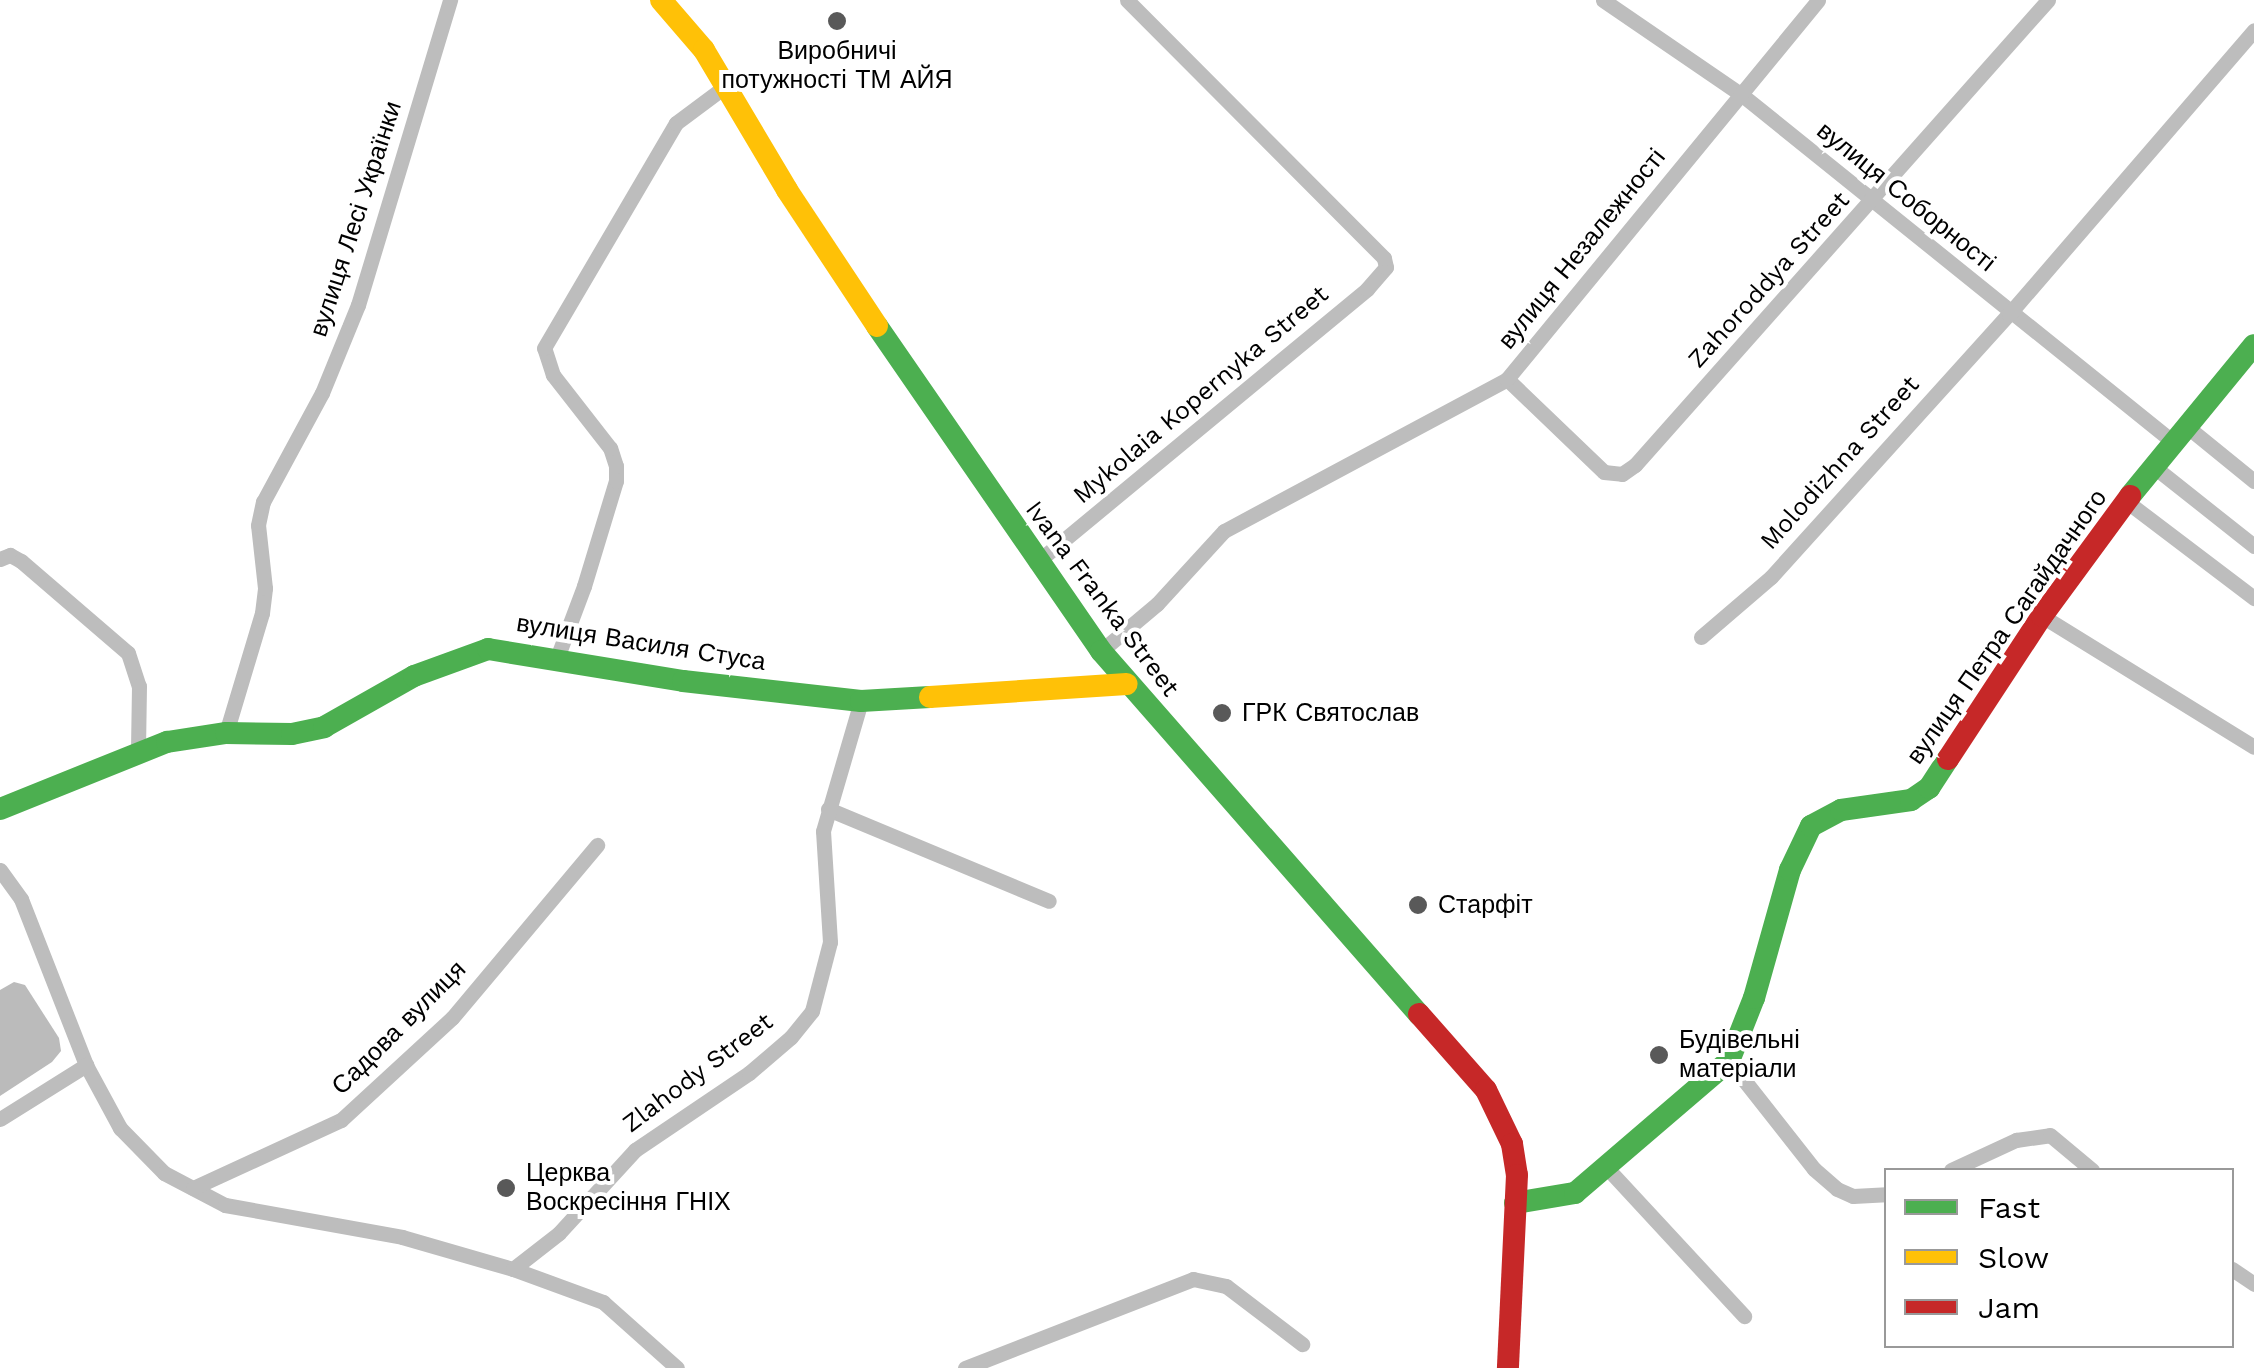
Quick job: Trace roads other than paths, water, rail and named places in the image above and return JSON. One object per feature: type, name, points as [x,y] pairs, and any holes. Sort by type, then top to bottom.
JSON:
[{"type":"street","name":"вулиця Лесі Українки","points":[[226,733],[262,613],[264,588],[258,524],[263,502],[322,393],[358,305],[450,0]]},
{"type":"street","name":"Ivana Franka Street","points":[[662,0],[689,28],[727,84],[787,190],[1036,563],[1101,651],[1486,1090],[1512,1144],[1515,1203],[1508,1368]]},
{"type":"street","name":"Mykolaia Kopernyka Street","points":[[1036,563],[1383,274],[1384,258],[1127,0]]},
{"type":"street","name":"вулиця Соборності","points":[[1603,0],[1742,95],[2008,314],[2254,482]]},
{"type":"street","name":"вулиця Незалежності","points":[[1101,651],[1157,604],[1224,530],[1507,380],[1818,0]]},
{"type":"street","name":"Zahoroddya Street","points":[[1507,380],[1604,472],[1622,474],[1874,201],[2048,0]]},
{"type":"street","name":"Molodizhna Street","points":[[1701,637],[1772,576],[2008,314],[2254,30]]},
{"type":"street","points":[[557,658],[584,586],[616,481],[616,466],[610,448],[553,375],[544,348],[676,123],[727,84]]},
{"type":"street","name":"вулиця Петра Сагайдачного","points":[[1730,1061],[1754,998],[1790,870],[1811,826],[1841,810],[1911,800],[1929,788],[2042,616],[2126,501],[2254,345]]},
{"type":"street","points":[[2153,466],[2254,546]]},
{"type":"street","points":[[2126,501],[2254,598]]},
{"type":"street","points":[[0,559],[10,555],[20,561],[128,653],[140,686],[138,753]]},
{"type":"street","points":[[2042,616],[2254,746]]},
{"type":"street","name":"вулиця Василя Стуса","points":[[0,809],[138,753],[194,736],[292,734],[324,727],[414,676],[453,658],[488,649],[683,681],[861,700],[1127,684]]},
{"type":"street","name":"Zlahody Street","points":[[513,1269],[548,1244],[636,1150],[749,1073],[791,1038],[812,1011],[830,942],[823,831],[861,700]]},
{"type":"street","points":[[828,810],[1049,901]]},
{"type":"street","name":"Садова вулиця","points":[[193,1188],[342,1120],[452,1018],[598,846]]},
{"type":"street","points":[[0,870],[21,900],[86,1065],[120,1128],[139,1152],[164,1173],[225,1205],[402,1237],[513,1269],[603,1302],[677,1368]]},
{"type":"street","points":[[1515,1203],[1575,1193],[1730,1061],[1814,1170],[1837,1189],[1853,1196],[1884,1194]]},
{"type":"street","points":[[0,1118],[86,1065]]},
{"type":"street","points":[[1955,1168],[2016,1140],[2050,1136],[2090,1168]]},
{"type":"street","points":[[1607,1168],[1744,1316]]},
{"type":"street","points":[[965,1368],[987,1365],[1193,1279],[1226,1286],[1302,1344]]},
{"type":"place","name":"Виробничі потужності ТМ АЙЯ","points":[[837,21]]},
{"type":"place","name":"ГРК Святослав","points":[[1222,713]]},
{"type":"place","name":"Старфіт","points":[[1418,905]]},
{"type":"place","name":"Будівельні матеріали","points":[[1659,1055]]},
{"type":"place","name":"Церква Воскресіння ГНІХ","points":[[506,1188]]}]
